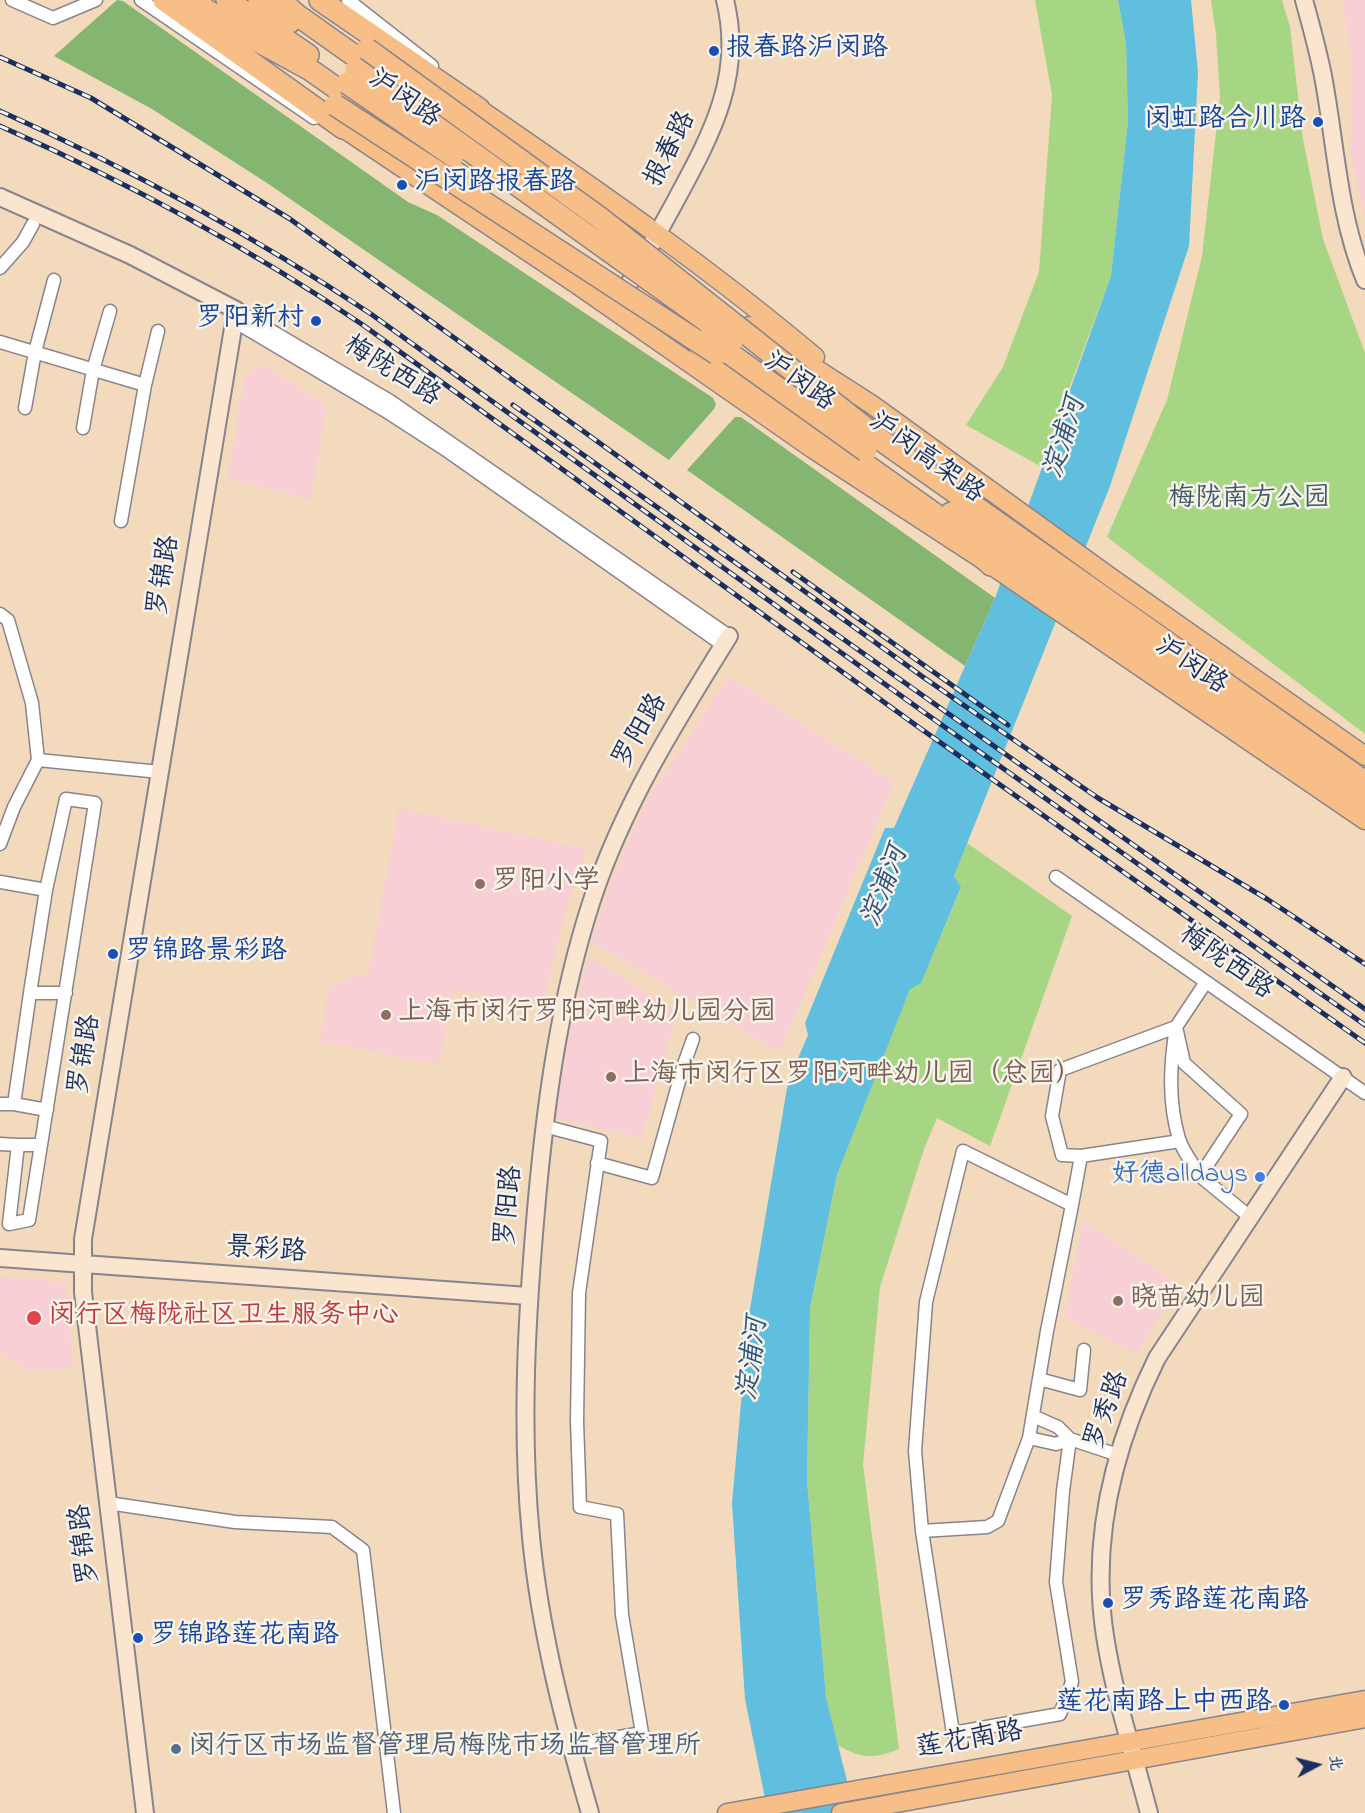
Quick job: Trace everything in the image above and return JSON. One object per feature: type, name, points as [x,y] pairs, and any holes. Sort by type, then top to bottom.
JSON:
[{"type":"highway","points":[[164,0],[305,76]]},
{"type":"highway","points":[[192,0],[228,34],[343,128]]},
{"type":"highway","points":[[225,0],[288,14]]},
{"type":"highway","points":[[225,0],[335,105],[872,444]]},
{"type":"highway","points":[[259,0],[367,49],[600,218],[872,444]]},
{"type":"highway","points":[[271,0],[288,14]]},
{"type":"highway","points":[[320,0],[479,110]]},
{"type":"highway","name":"沪闵高架路","points":[[288,14],[352,76],[713,326],[872,444],[1092,614],[1365,804]]},
{"type":"highway","name":"沪闵路","points":[[288,14],[645,259]]},
{"type":"highway","name":"沪闵路","points":[[305,76],[625,290],[767,397],[939,517],[991,565]]},
{"type":"highway","name":"沪闵高架路","points":[[872,444],[1365,782]]},
{"type":"main road","points":[[479,110],[658,234],[747,300],[871,404]]},
{"type":"main road","points":[[343,128],[614,310],[813,449],[991,565]]},
{"type":"main road","name":"沪闵路","points":[[645,259],[871,404],[1110,577],[1365,756]]},
{"type":"main road","name":"沪闵路","points":[[991,565],[1365,820]]},
{"type":"main road","name":"莲花南路","points":[[727,1813],[1365,1701]]},
{"type":"main road","name":"莲花南路","points":[[841,1813],[1365,1718]]},
{"type":"street","points":[[12,0],[53,18],[96,0]]},
{"type":"street","points":[[141,0],[308,116],[343,128]]},
{"type":"street","points":[[348,0],[459,87],[479,110]]},
{"type":"street","name":"报春路","points":[[614,310],[645,259],[708,141],[723,101],[730,58],[730,30],[725,0]]},
{"type":"street","points":[[1305,0],[1323,76],[1340,195],[1355,256],[1365,279]]},
{"type":"street","name":"梅陇西路","points":[[0,197],[130,255],[235,315],[587,543],[726,640]]},
{"type":"street","name":"梅陇西路","points":[[0,209],[235,315]]},
{"type":"street","points":[[0,268],[23,242],[33,224]]},
{"type":"street","points":[[25,408],[34,352],[54,280]]},
{"type":"street","points":[[82,428],[93,370],[110,310]]},
{"type":"street","name":"罗锦路","points":[[145,1813],[81,1264],[85,1227],[235,315]]},
{"type":"street","points":[[121,521],[145,385],[158,331]]},
{"type":"street","points":[[0,342],[145,385]]},
{"type":"street","points":[[0,614],[8,620],[32,703],[38,759],[14,807],[0,844]]},
{"type":"street","name":"罗阳路","points":[[590,1813],[557,1688],[541,1609],[531,1538],[525,1459],[528,1296],[544,1126],[552,1065],[569,982],[591,902],[617,834],[642,781],[726,640]]},
{"type":"street","points":[[38,759],[160,772]]},
{"type":"street","points":[[14,1104],[46,890],[66,799],[95,803],[29,1221],[9,1224],[18,1145]]},
{"type":"street","name":"梅陇西路","points":[[1056,877],[1365,1093]]},
{"type":"street","points":[[0,882],[46,890]]},
{"type":"street","points":[[1206,982],[1176,1027],[1170,1063],[1171,1099],[1180,1141],[1200,1176],[1250,1217]]},
{"type":"street","points":[[30,993],[66,993]]},
{"type":"street","points":[[1176,1027],[1060,1070],[1052,1116],[1062,1155],[1081,1155],[1180,1141]]},
{"type":"street","points":[[1176,1027],[1184,1063],[1241,1114],[1200,1176]]},
{"type":"street","points":[[597,1162],[652,1178],[683,1066],[693,1039]]},
{"type":"street","points":[[1343,1077],[1365,1087]]},
{"type":"street","name":"罗秀路","points":[[1149,1813],[1111,1667],[1101,1605],[1103,1530],[1118,1455],[1136,1399],[1157,1358],[1343,1077]]},
{"type":"street","points":[[0,1104],[47,1110]]},
{"type":"street","points":[[544,1126],[601,1140],[579,1293],[577,1421],[580,1507],[616,1514],[622,1615],[642,1734],[585,1743]]},
{"type":"street","points":[[0,1144],[41,1145]]},
{"type":"street","points":[[1070,1439],[1056,1582],[1072,1682],[1060,1714],[953,1733],[922,1531],[915,1450],[926,1302],[963,1151],[1072,1205]]},
{"type":"street","points":[[922,1531],[987,1527],[998,1521],[1029,1438],[1081,1155]]},
{"type":"street","name":"景彩路","points":[[0,1258],[528,1296]]},
{"type":"street","points":[[1039,1379],[1080,1390],[1084,1350]]},
{"type":"street","points":[[1033,1416],[1058,1426],[1070,1439],[1118,1455]]},
{"type":"street","points":[[1029,1438],[1056,1444],[1070,1439]]},
{"type":"street","points":[[108,1503],[235,1522],[332,1527],[363,1550],[394,1813]]},
{"type":"shaded area","points":[[1342,0],[1365,0],[1365,219],[1350,152],[1352,62]]},
{"type":"shaded area","points":[[257,368],[271,369],[327,406],[311,500],[228,478],[245,376]]},
{"type":"shaded area","points":[[728,676],[894,782],[780,1052],[591,942],[608,891],[644,806]]},
{"type":"shaded area","name":"罗阳小学","points":[[399,808],[587,849],[563,920],[543,1005],[454,989],[439,1065],[320,1041],[328,989],[344,979],[368,973]]},
{"type":"shaded area","name":"上海市闵行区罗阳河畔幼儿园（总园）","points":[[589,956],[677,1013],[642,1138],[555,1118],[569,1035]]},
{"type":"shaded area","name":"晓苗幼儿园","points":[[1083,1220],[1179,1285],[1137,1354],[1064,1317]]},
{"type":"shaded area","name":"闵行区梅陇社区卫生服务中心","points":[[0,1276],[65,1283],[74,1368],[27,1371],[0,1353]]},
{"type":"green space","points":[[117,0],[123,1],[408,202],[437,215],[713,398],[716,404],[714,409],[669,460],[267,183],[152,109],[54,56]]},
{"type":"green space","points":[[1035,0],[1118,0],[1126,42],[1128,121],[1111,276],[1040,466],[966,425],[1003,367],[1039,272],[1052,95]]},
{"type":"green space","name":"梅陇南方公园","points":[[1211,0],[1282,0],[1290,27],[1303,139],[1323,239],[1365,353],[1365,734],[1107,537],[1167,400],[1202,256],[1220,97],[1216,34]]},
{"type":"green space","points":[[735,417],[741,417],[995,598],[965,666],[687,470]]},
{"type":"green space","points":[[967,843],[1072,916],[990,1146],[937,1118],[924,1149],[880,1287],[863,1464],[899,1749],[882,1755],[868,1756],[853,1753],[838,1745],[826,1697],[807,1481],[810,1308],[837,1175],[910,988],[921,982],[961,888],[954,876]]},
{"type":"water","name":"淀浦河","points":[[1118,0],[1191,0],[1198,72],[1189,246],[1110,486],[954,876],[961,887],[921,983],[910,989],[837,1175],[810,1308],[807,1481],[826,1697],[855,1813],[768,1813],[745,1699],[732,1503],[749,1315],[788,1082],[808,1035],[805,1023],[885,828],[894,828],[995,598],[1111,276],[1128,121],[1126,43]]},
{"type":"railway","points":[[0,57],[91,98],[290,219],[923,677],[1098,798],[1267,899],[1365,964]]},
{"type":"railway","points":[[0,111],[96,156],[236,230],[371,314],[925,713],[1365,1025]]},
{"type":"railway","points":[[0,126],[186,217],[320,296],[917,726],[1365,1043]]},
{"type":"railway","points":[[513,405],[1365,1009]]},
{"type":"railway","points":[[793,572],[1008,725]]},
{"type":"place","name":"报春路沪闵路","points":[[714,51]]},
{"type":"place","name":"闵虹路合川路","points":[[1318,122]]},
{"type":"place","name":"沪闵路报春路","points":[[402,185]]},
{"type":"place","name":"罗阳新村","points":[[316,321]]},
{"type":"place","name":"罗阳小学","points":[[480,884]]},
{"type":"place","name":"罗锦路景彩路","points":[[113,954]]},
{"type":"place","name":"上海市闵行罗阳河畔幼儿园分园","points":[[386,1015]]},
{"type":"place","name":"上海市闵行区罗阳河畔幼儿园（总园）","points":[[611,1077]]},
{"type":"place","name":"好德alldays","points":[[1260,1177]]},
{"type":"place","name":"晓苗幼儿园","points":[[1118,1301]]},
{"type":"place","name":"闵行区梅陇社区卫生服务中心","points":[[34,1318]]},
{"type":"place","name":"罗秀路莲花南路","points":[[1108,1603]]},
{"type":"place","name":"罗锦路莲花南路","points":[[138,1638]]},
{"type":"place","name":"莲花南路上中西路","points":[[1284,1705]]},
{"type":"place","name":"闵行区市场监督管理局梅陇市场监督管理所","points":[[176,1749]]}]
